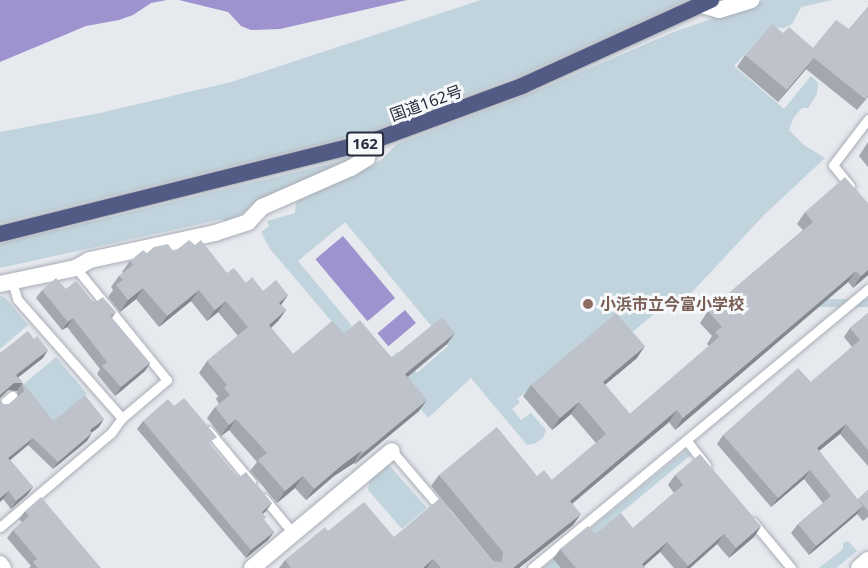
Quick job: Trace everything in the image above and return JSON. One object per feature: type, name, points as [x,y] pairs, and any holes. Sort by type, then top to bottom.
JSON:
[{"type":"highway","name":"国道162号","points":[[0,234],[370,142],[532,82],[707,2]]},
{"type":"street","points":[[707,2],[720,10],[752,0]]},
{"type":"street","points":[[6,283],[76,268],[90,260],[215,233],[248,222],[262,207],[351,168],[367,158],[370,142]]},
{"type":"street","points":[[252,568],[392,451]]},
{"type":"street","points":[[859,568],[868,560]]},
{"type":"street","points":[[0,564],[3,568]]},
{"type":"lane","points":[[854,191],[833,165],[868,119]]},
{"type":"lane","points":[[0,527],[111,433],[122,418],[167,380],[76,268]]},
{"type":"lane","points":[[6,283],[17,299],[122,418]]},
{"type":"lane","points":[[532,568],[868,290]]},
{"type":"lane","points":[[0,406],[12,396]]},
{"type":"lane","points":[[202,423],[293,533]]},
{"type":"lane","points":[[687,441],[717,477]]},
{"type":"lane","points":[[392,451],[453,523]]},
{"type":"lane","points":[[746,514],[791,568]]},
{"type":"shaded area","points":[[0,0],[167,0],[151,3],[133,15],[119,20],[86,26],[0,62]]},
{"type":"shaded area","points":[[179,0],[407,0],[280,29],[251,30],[241,26],[228,12]]},
{"type":"shaded area","points":[[481,0],[687,0],[521,75],[368,132],[0,223],[0,132],[100,113],[231,82]]},
{"type":"shaded area","points":[[764,0],[832,0],[801,7],[792,24],[784,28],[770,27],[734,66],[784,109],[811,76],[818,83],[817,94],[808,108],[802,108],[794,117],[789,130],[804,145],[825,158],[764,215],[681,304],[674,297],[617,345],[603,329],[517,399],[520,402],[512,409],[521,420],[531,413],[546,430],[543,438],[534,444],[527,445],[471,378],[428,418],[384,364],[398,351],[417,373],[448,346],[345,222],[298,261],[352,326],[338,340],[339,330],[270,249],[261,232],[269,226],[267,221],[295,213],[296,202],[307,194],[359,173],[381,160],[397,144],[524,96],[674,32]]},
{"type":"shaded area","points":[[349,159],[225,222],[223,219],[0,268],[0,244]]},
{"type":"shaded area","points":[[343,236],[395,298],[367,321],[315,259]]},
{"type":"shaded area","points":[[0,296],[5,297],[28,325],[0,349]]},
{"type":"shaded area","points":[[644,299],[868,299],[868,307],[644,307]]},
{"type":"shaded area","points":[[405,310],[416,323],[388,346],[377,333]]},
{"type":"shaded area","points":[[56,357],[87,394],[49,426],[18,389]]},
{"type":"shaded area","points":[[686,450],[691,455],[599,531],[565,568],[543,568]]},
{"type":"shaded area","points":[[388,464],[427,508],[402,529],[368,490],[370,479]]},
{"type":"shaded area","points":[[848,541],[857,551],[836,568],[819,568],[843,549],[843,543]]},
{"type":"building","points":[[868,7],[868,96],[865,99],[814,58],[787,90],[745,55],[772,24],[783,33],[789,27],[813,48],[836,20],[849,29]]},
{"type":"building","points":[[845,177],[868,203],[868,270],[861,276],[856,271],[683,418],[677,410],[570,501],[581,514],[513,568],[441,568],[433,559],[423,568],[291,568],[285,560],[325,527],[328,531],[364,502],[394,537],[440,498],[493,561],[502,562],[503,552],[439,475],[497,427],[537,476],[544,470],[552,480],[606,434],[579,402],[560,418],[531,385],[616,313],[645,346],[603,382],[630,414],[719,337],[715,332],[722,327],[708,311],[813,222],[805,212]]},
{"type":"building","points":[[189,240],[195,245],[201,240],[227,273],[234,268],[246,283],[252,277],[263,291],[276,280],[288,295],[279,303],[286,310],[269,325],[293,354],[332,321],[344,333],[360,320],[392,358],[442,317],[455,333],[405,374],[427,400],[363,453],[361,451],[314,489],[303,476],[285,491],[258,460],[267,453],[236,419],[229,425],[215,407],[230,395],[224,388],[227,385],[207,361],[248,327],[226,301],[215,310],[199,290],[167,316],[143,288],[128,300],[116,285],[123,280],[119,276],[133,265],[130,261],[143,250],[147,253],[154,247],[168,244],[174,252]]},
{"type":"building","points":[[56,278],[66,289],[76,281],[94,303],[103,297],[116,312],[110,316],[150,363],[121,387],[102,366],[107,362],[73,318],[68,322],[42,290]]},
{"type":"building","points":[[868,313],[868,450],[846,424],[817,448],[863,506],[816,546],[798,524],[831,496],[810,470],[778,498],[723,435],[798,368],[811,382],[860,340],[850,328]]},
{"type":"building","points":[[28,331],[34,339],[37,336],[48,350],[16,375],[53,421],[85,395],[104,419],[90,430],[92,433],[58,462],[33,438],[8,458],[33,487],[16,501],[9,491],[0,498],[0,397],[3,404],[9,404],[24,391],[22,383],[14,383],[0,395],[0,353]]},
{"type":"building","points":[[184,398],[217,437],[209,443],[238,478],[246,472],[272,503],[262,512],[266,517],[264,520],[274,532],[251,550],[143,421],[168,399],[174,406]]},
{"type":"building","points":[[700,454],[761,526],[736,548],[724,534],[688,566],[667,542],[642,564],[645,568],[576,568],[560,549],[588,526],[595,534],[621,513],[633,528],[683,485],[675,475]]},
{"type":"building","points":[[868,490],[868,511],[858,499]]},
{"type":"building","points":[[41,497],[101,568],[38,568],[33,562],[37,559],[13,530],[29,516],[25,511]]},
{"type":"place","name":"小浜市立今富小学校","points":[[588,304]]}]
